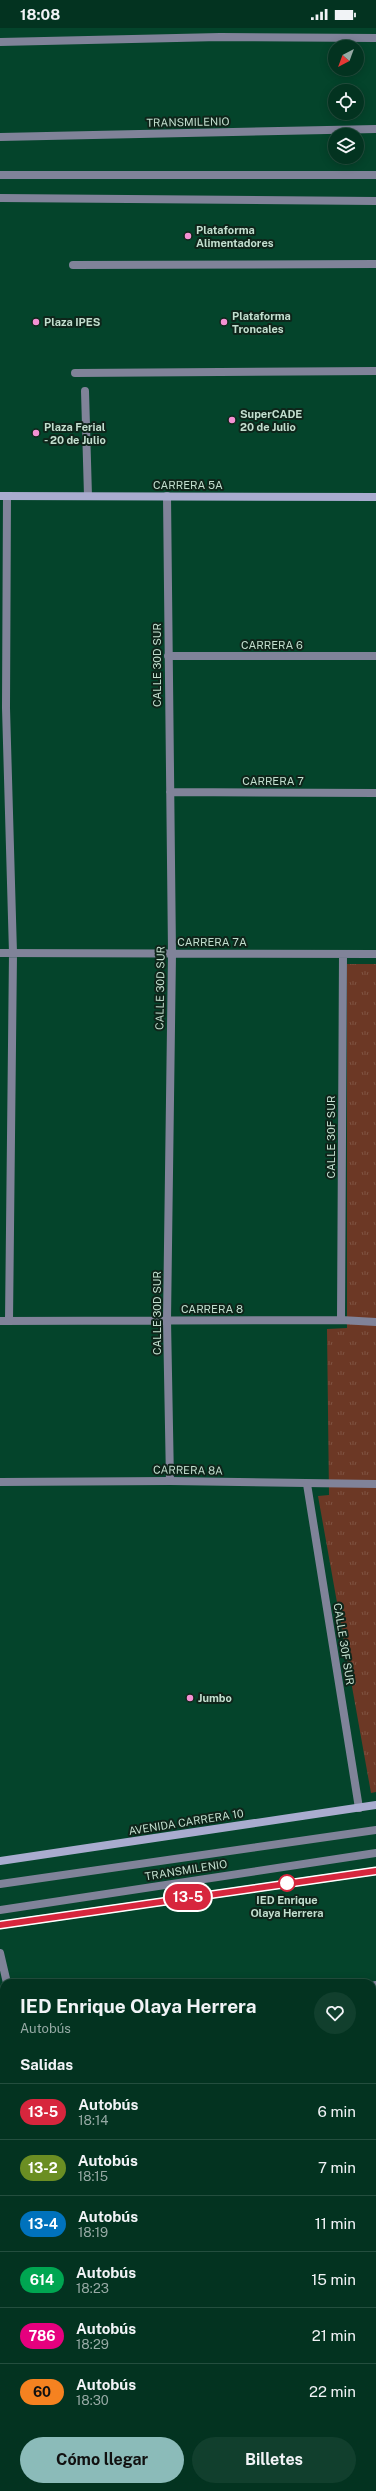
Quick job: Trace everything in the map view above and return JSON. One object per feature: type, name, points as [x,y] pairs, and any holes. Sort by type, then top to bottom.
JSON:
[{"type":"main road","name":"CARRERA 5A","points":[[4,496],[376,497]]},
{"type":"main road","name":"AVENIDA CARRERA 10","points":[[0,1861],[376,1805]]},
{"type":"main road","points":[[0,1925],[376,1871]]},
{"type":"street","points":[[0,42],[220,37],[376,38]]},
{"type":"street","name":"TRANSMILENIO","points":[[0,137],[376,129]]},
{"type":"street","points":[[0,175],[376,175]]},
{"type":"street","points":[[0,198],[376,201]]},
{"type":"street","points":[[73,265],[376,264]]},
{"type":"street","points":[[75,372],[376,371]]},
{"type":"street","points":[[85,391],[88,496]]},
{"type":"street","points":[[4,496],[3,708],[13,953],[9,1321]]},
{"type":"street","name":"CALLE 30D SUR","points":[[167,496],[172,953],[167,1320],[170,1481]]},
{"type":"street","name":"CARRERA 6","points":[[168,656],[376,656]]},
{"type":"street","name":"CARRERA 7","points":[[170,792],[376,793]]},
{"type":"street","name":"CARRERA 7A","points":[[0,953],[376,954]]},
{"type":"street","name":"CALLE 30F SUR","points":[[341,1320],[343,954]]},
{"type":"street","name":"CARRERA 8","points":[[0,1321],[341,1320],[376,1322]]},
{"type":"street","name":"CARRERA 8A","points":[[0,1482],[170,1481],[376,1484]]},
{"type":"street","name":"CALLE 30F SUR","points":[[307,1484],[359,1808]]},
{"type":"street","name":"TRANSMILENIO","points":[[0,1884],[376,1830]]},
{"type":"street","name":"TRANSMILENIO","points":[[0,1910],[376,1853]]},
{"type":"street","points":[[0,1954],[6,1979]]},
{"type":"green space","points":[[347,964],[376,964],[376,1792],[371,1793],[318,1496],[329,1495],[327,1329],[347,1328]]},
{"type":"bus line","name":"13-5","points":[[0,1925],[376,1871]]},
{"type":"place","name":"Plataforma Alimentadores","points":[[188,236]]},
{"type":"place","name":"Plaza IPES","points":[[36,322]]},
{"type":"place","name":"Plataforma Troncales","points":[[224,322]]},
{"type":"place","name":"SuperCADE 20 de Julio","points":[[232,420]]},
{"type":"place","name":"Plaza Ferial - 20 de Julio","points":[[36,433]]},
{"type":"place","name":"Jumbo","points":[[190,1698]]},
{"type":"place","name":"IED Enrique Olaya Herrera","points":[[287,1883]]}]
